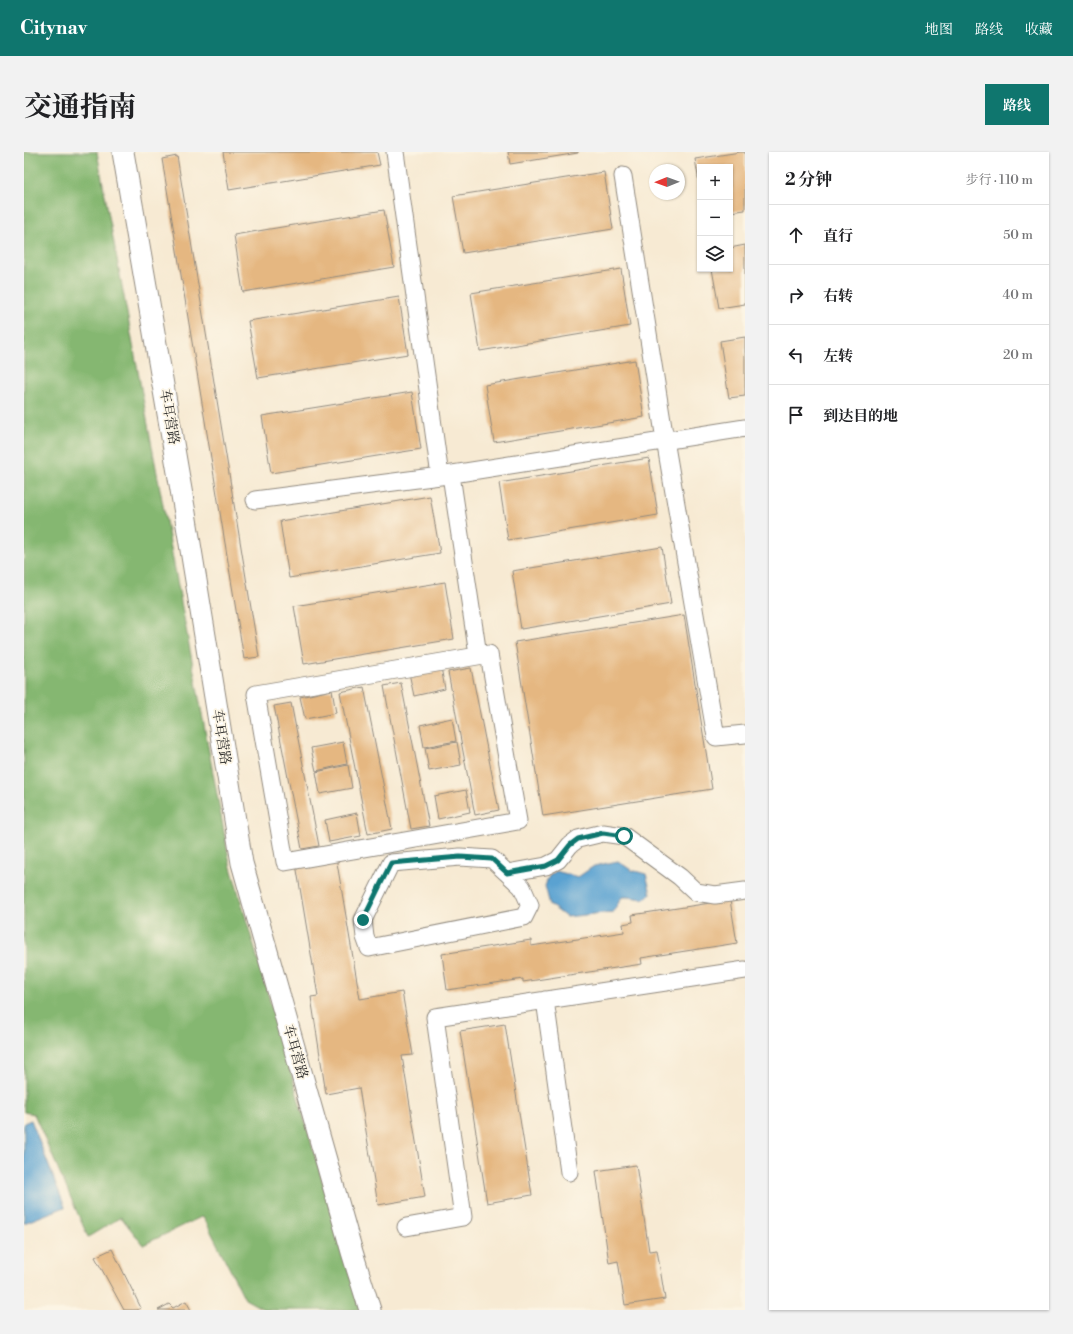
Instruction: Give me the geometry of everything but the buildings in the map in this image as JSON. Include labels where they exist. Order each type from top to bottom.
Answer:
[{"type":"street","name":"车耳营路","points":[[123,152],[184,505],[242,863],[352,1252],[370,1310]]},
{"type":"street","points":[[395,152],[446,475],[478,656]]},
{"type":"street","points":[[623,176],[665,440],[716,737],[745,734]]},
{"type":"street","points":[[255,500],[446,475],[745,428]]},
{"type":"street","points":[[489,654],[518,821],[285,862],[256,694],[478,656],[489,654]]},
{"type":"street","points":[[507,873],[546,866],[558,860],[570,845],[578,839],[603,833],[624,836],[680,877],[696,892],[716,894],[745,891]]},
{"type":"street","points":[[460,857],[492,859],[507,873],[522,887],[530,906],[524,917],[369,948],[365,937],[363,920],[391,863],[460,857]]},
{"type":"street","points":[[406,1227],[463,1216],[435,1017],[745,970]]},
{"type":"street","points":[[545,1000],[569,1172]]},
{"type":"green space","points":[[24,152],[97,152],[230,864],[360,1310],[265,1310],[245,1299],[203,1216],[143,1245],[121,1217],[88,1237],[34,1114],[24,1112]]},
{"type":"water","points":[[618,861],[631,870],[646,874],[651,894],[644,899],[622,897],[613,912],[566,917],[550,905],[545,886],[549,876],[556,871],[578,877],[594,866]]},
{"type":"water","points":[[31,1120],[65,1207],[24,1223],[24,1123]]},
{"type":"route","points":[[363,920],[391,863],[460,857],[492,859],[507,873],[546,866],[558,860],[570,845],[578,839],[603,833],[624,836]]}]
